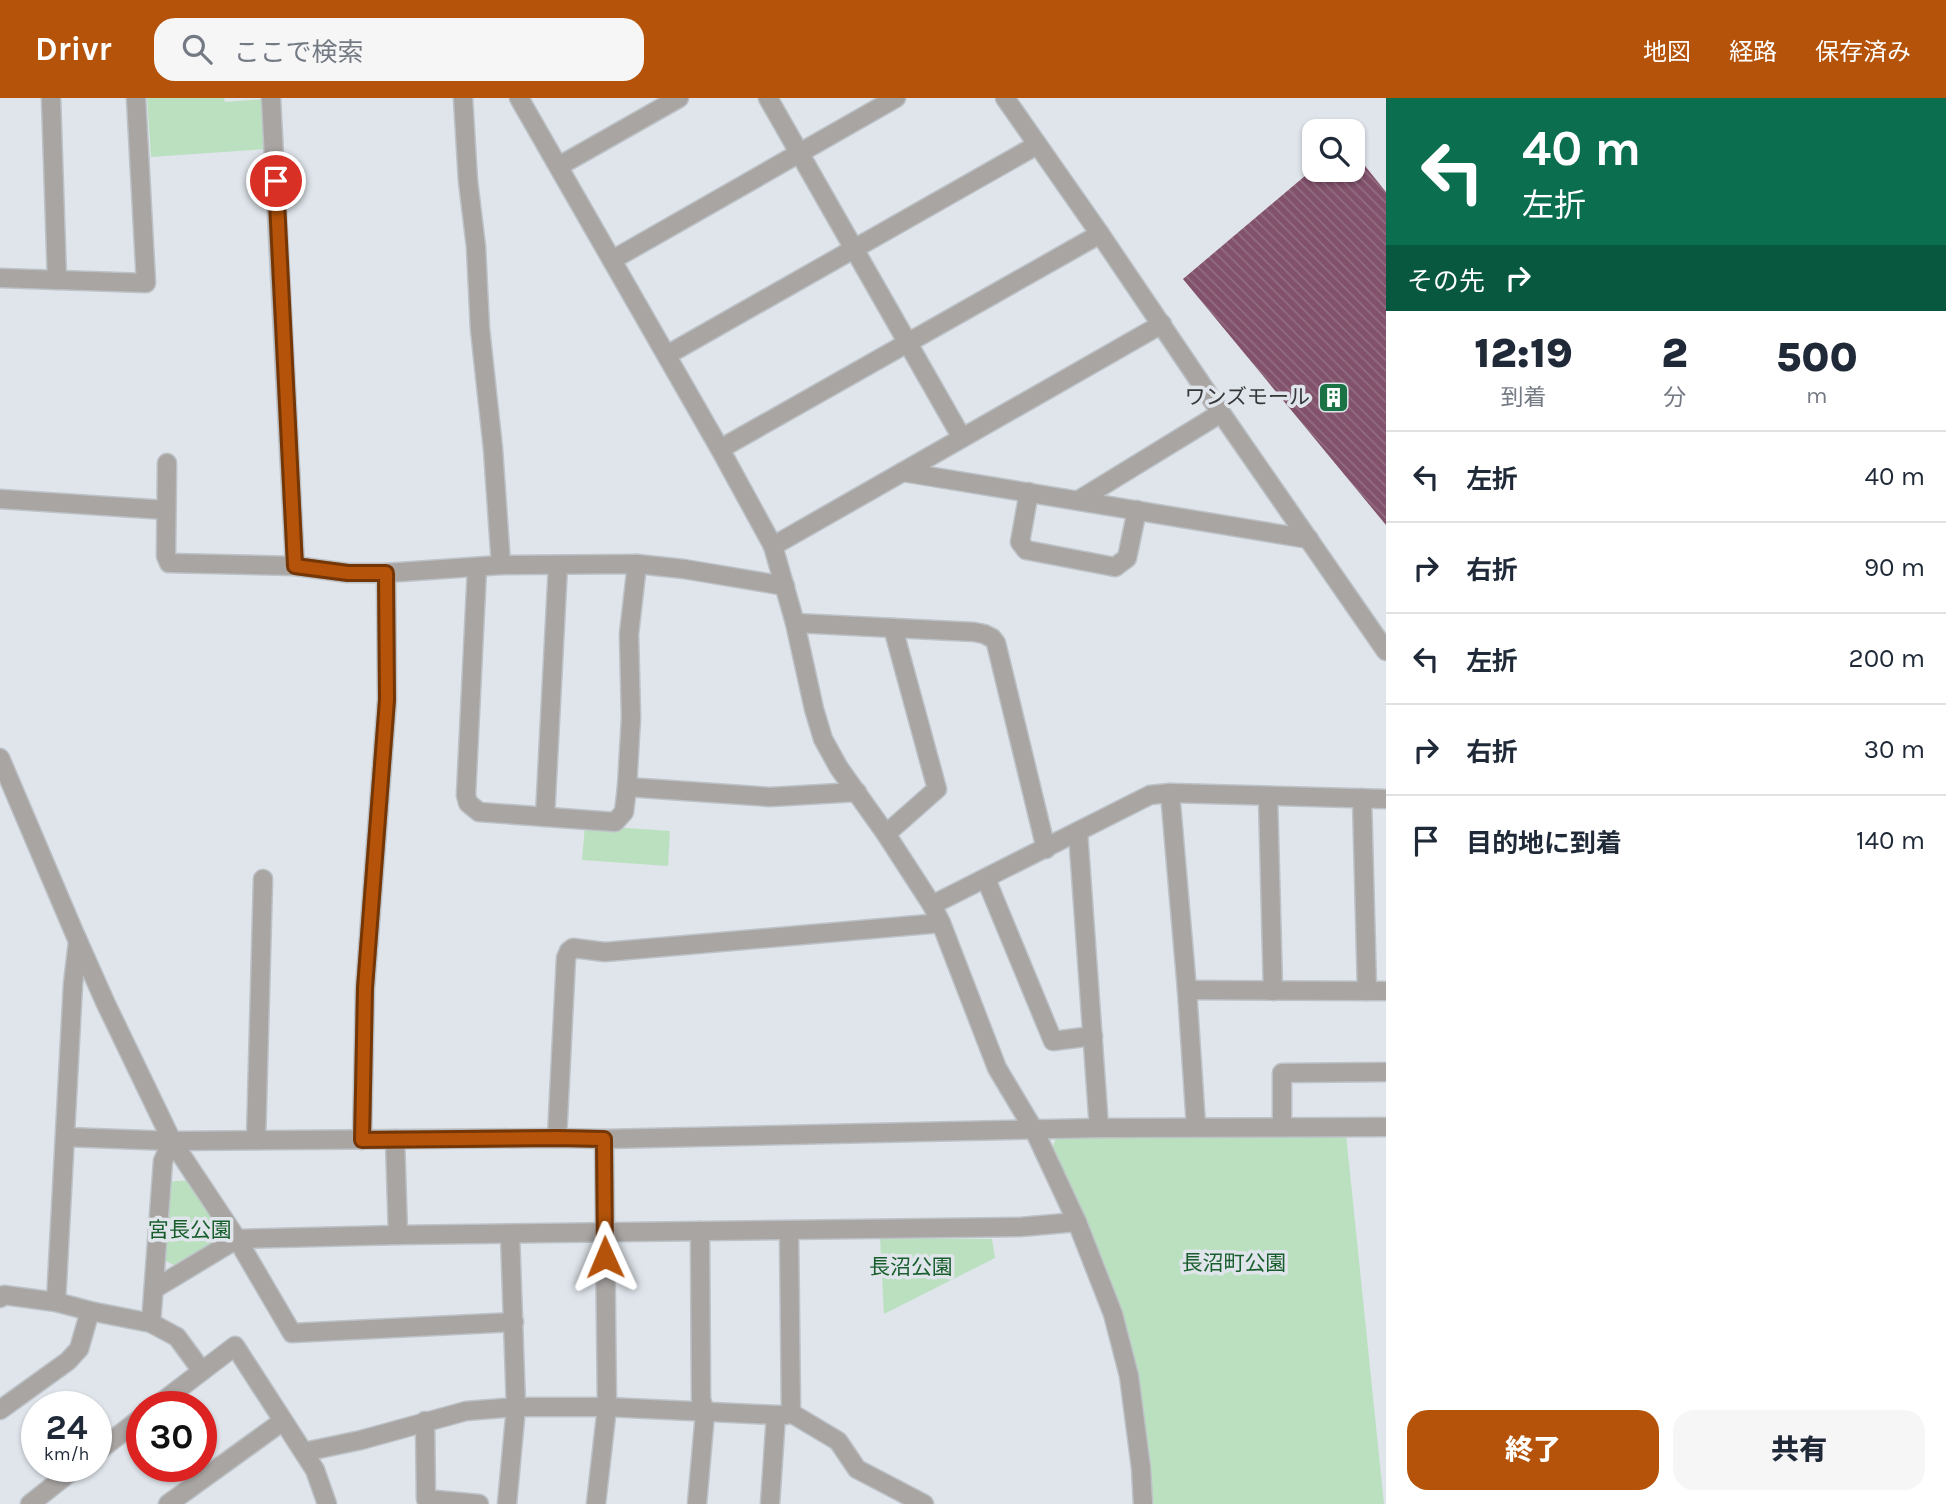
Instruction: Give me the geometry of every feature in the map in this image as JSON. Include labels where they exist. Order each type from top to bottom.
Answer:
[{"type":"street","points":[[51,98],[57,279]]},
{"type":"street","points":[[0,278],[146,283],[136,98]]},
{"type":"street","points":[[271,98],[295,566]]},
{"type":"street","points":[[463,98],[501,565]]},
{"type":"street","points":[[519,98],[773,545],[823,739],[839,768],[932,905],[997,1068],[1034,1130],[1077,1222],[1113,1314],[1129,1376],[1143,1504]]},
{"type":"street","points":[[559,166],[679,98]]},
{"type":"street","points":[[768,98],[962,438]]},
{"type":"street","points":[[612,260],[896,98]]},
{"type":"street","points":[[1005,98],[1386,651]]},
{"type":"street","points":[[667,355],[1037,145]]},
{"type":"street","points":[[720,449],[1100,234]]},
{"type":"street","points":[[773,545],[1162,324]]},
{"type":"street","points":[[1079,500],[1221,413]]},
{"type":"street","points":[[167,463],[166,556],[169,563],[295,566],[348,573],[501,565],[637,564],[785,586]]},
{"type":"street","points":[[903,472],[1309,539]]},
{"type":"street","points":[[1029,492],[1020,542],[1026,550],[1115,567],[1127,558],[1137,510]]},
{"type":"street","points":[[0,499],[166,510]]},
{"type":"street","points":[[477,568],[466,795],[468,803],[479,812],[615,822],[624,812],[627,787],[631,718],[629,634],[637,564]]},
{"type":"street","points":[[545,817],[558,565]]},
{"type":"street","points":[[362,1140],[365,988],[387,700],[386,573]]},
{"type":"street","points":[[795,623],[974,632],[984,634],[996,643],[1046,849]]},
{"type":"street","points":[[886,834],[937,789],[893,628]]},
{"type":"street","points":[[0,758],[78,942],[172,1141],[237,1239],[292,1333],[514,1321]]},
{"type":"street","points":[[627,787],[770,797],[857,792]]},
{"type":"street","points":[[932,905],[1150,795],[1170,793],[1386,799]]},
{"type":"street","points":[[1170,793],[1196,1126]]},
{"type":"street","points":[[1268,796],[1273,991]]},
{"type":"street","points":[[1362,798],[1367,991]]},
{"type":"street","points":[[1078,832],[1099,1128]]},
{"type":"street","points":[[256,1140],[263,879]]},
{"type":"street","points":[[986,879],[1053,1041],[1093,1036]]},
{"type":"street","points":[[557,1138],[566,958],[573,948],[605,952],[941,923]]},
{"type":"street","points":[[56,1302],[73,984],[78,942]]},
{"type":"street","points":[[1187,990],[1386,991]]},
{"type":"street","points":[[1282,1127],[1282,1073],[1386,1072]]},
{"type":"street","points":[[65,1137],[172,1141],[604,1139],[1196,1126],[1386,1127]]},
{"type":"street","points":[[395,1139],[398,1235]]},
{"type":"street","points":[[596,1504],[607,1407],[604,1139]]},
{"type":"street","points":[[151,1323],[163,1161],[172,1141]]},
{"type":"street","points":[[154,1289],[237,1239],[1020,1227],[1077,1222]]},
{"type":"street","points":[[697,1504],[705,1413],[701,1399],[700,1231]]},
{"type":"street","points":[[770,1504],[784,1414],[789,1231]]},
{"type":"street","points":[[508,1504],[516,1407],[510,1234]]},
{"type":"street","points":[[0,1298],[4,1295],[56,1302],[151,1323],[177,1338],[202,1371]]},
{"type":"street","points":[[0,1410],[68,1361],[79,1349],[90,1311]]},
{"type":"street","points":[[176,1391],[235,1346],[316,1470],[325,1503]]},
{"type":"street","points":[[304,1452],[360,1440],[466,1411],[516,1407],[607,1407],[705,1413],[784,1414],[838,1441],[857,1469],[924,1504]]},
{"type":"street","points":[[168,1504],[284,1421]]},
{"type":"street","points":[[425,1422],[426,1499],[480,1504]]},
{"type":"street","points":[[112,1440],[126,1430]]},
{"type":"street","points":[[30,1504],[58,1482]]},
{"type":"green space","points":[[147,98],[224,98],[225,102],[262,99],[265,149],[151,157]]},
{"type":"green space","points":[[585,825],[670,831],[668,866],[582,860]]},
{"type":"green space","name":"長沼町公園","points":[[1346,1134],[1384,1504],[1150,1504],[1140,1390],[1112,1288],[1052,1148],[1057,1136]]},
{"type":"green space","name":"宮長公園","points":[[190,1180],[224,1231],[221,1242],[179,1268],[164,1260],[166,1182]]},
{"type":"green space","name":"長沼公園","points":[[880,1238],[992,1239],[995,1258],[884,1314]]},
{"type":"building","name":"ワンズモール","points":[[1365,166],[1386,192],[1386,525],[1183,279],[1302,178],[1302,182],[1365,182]]},
{"type":"place","name":"ワンズモール","points":[[1333,397]]},
{"type":"route","points":[[276,181],[295,566],[348,573],[386,573],[387,700],[365,988],[362,1140],[604,1139],[605,1257]]}]
